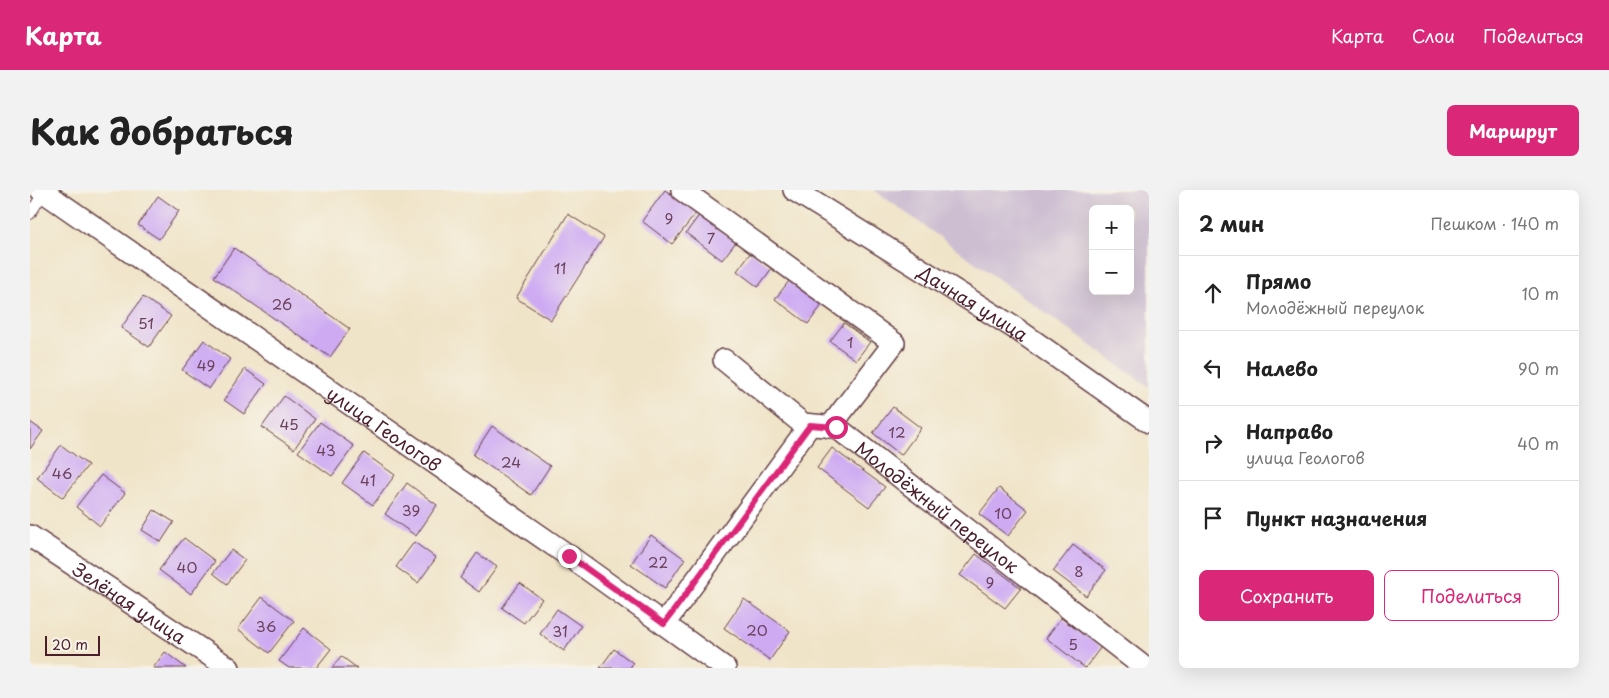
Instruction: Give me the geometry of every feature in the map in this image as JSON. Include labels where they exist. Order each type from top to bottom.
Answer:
[{"type":"street","points":[[664,624],[820,426],[894,342],[682,190]]},
{"type":"street","name":"Дачная улица","points":[[794,190],[1018,330],[1149,422]]},
{"type":"street","name":"улица Геологов","points":[[43,191],[569,556],[725,668]]},
{"type":"street","name":"Молодёжный переулок","points":[[724,360],[803,424],[836,427],[1145,668]]},
{"type":"street","name":"Зелёная улица","points":[[30,536],[229,668]]},
{"type":"lane","points":[[30,214],[43,191]]},
{"type":"shaded area","points":[[874,190],[1149,190],[1149,387]]},
{"type":"building","points":[[665,190],[697,212],[672,244],[642,221]]},
{"type":"building","points":[[158,196],[179,211],[159,239],[138,225]]},
{"type":"building","points":[[568,214],[604,237],[551,320],[516,298]]},
{"type":"building","points":[[700,214],[736,242],[722,260],[686,233]]},
{"type":"building","points":[[234,248],[350,329],[330,357],[214,277]]},
{"type":"building","points":[[751,252],[772,268],[758,287],[737,271]]},
{"type":"building","points":[[789,281],[822,305],[808,324],[775,299]]},
{"type":"building","points":[[143,297],[171,316],[149,347],[121,328]]},
{"type":"building","points":[[844,323],[870,342],[856,360],[830,341]]},
{"type":"building","points":[[204,340],[230,359],[209,389],[182,370]]},
{"type":"building","points":[[245,369],[266,384],[244,414],[224,400]]},
{"type":"building","points":[[284,396],[315,419],[294,449],[262,427]]},
{"type":"building","points":[[893,407],[921,428],[901,455],[873,433]]},
{"type":"building","points":[[30,422],[43,431],[30,449]]},
{"type":"building","points":[[320,422],[354,446],[332,476],[298,452]]},
{"type":"building","points":[[492,426],[550,466],[531,495],[473,455]]},
{"type":"building","points":[[61,445],[88,465],[63,498],[37,478]]},
{"type":"building","points":[[832,448],[885,487],[869,507],[817,468]]},
{"type":"building","points":[[364,453],[395,475],[373,505],[342,483]]},
{"type":"building","points":[[101,475],[125,493],[100,526],[76,507]]},
{"type":"building","points":[[407,483],[437,505],[416,536],[385,514]]},
{"type":"building","points":[[999,488],[1028,510],[1008,536],[979,514]]},
{"type":"building","points":[[154,510],[174,522],[161,542],[142,530]]},
{"type":"building","points":[[651,535],[685,559],[665,588],[631,564]]},
{"type":"building","points":[[184,538],[215,561],[191,594],[159,570]]},
{"type":"building","points":[[414,542],[436,558],[418,583],[396,567]]},
{"type":"building","points":[[1073,545],[1106,570],[1086,596],[1053,571]]},
{"type":"building","points":[[231,550],[245,560],[227,584],[213,573]]},
{"type":"building","points":[[477,553],[497,567],[479,592],[460,578]]},
{"type":"building","points":[[976,554],[1021,588],[1005,608],[960,575]]},
{"type":"building","points":[[520,583],[542,599],[524,623],[502,608]]},
{"type":"building","points":[[262,597],[294,621],[269,653],[238,629]]},
{"type":"building","points":[[744,599],[790,631],[770,660],[724,628]]},
{"type":"building","points":[[557,609],[581,626],[564,651],[540,634]]},
{"type":"building","points":[[1061,618],[1101,647],[1085,668],[1046,638]]},
{"type":"building","points":[[304,628],[331,649],[316,668],[289,668],[279,661]]},
{"type":"building","points":[[614,649],[633,663],[630,668],[600,668]]},
{"type":"building","points":[[165,652],[186,668],[153,668]]},
{"type":"building","points":[[341,656],[357,668],[332,668]]},
{"type":"route","points":[[569,556],[664,624],[810,425],[836,427]]}]
